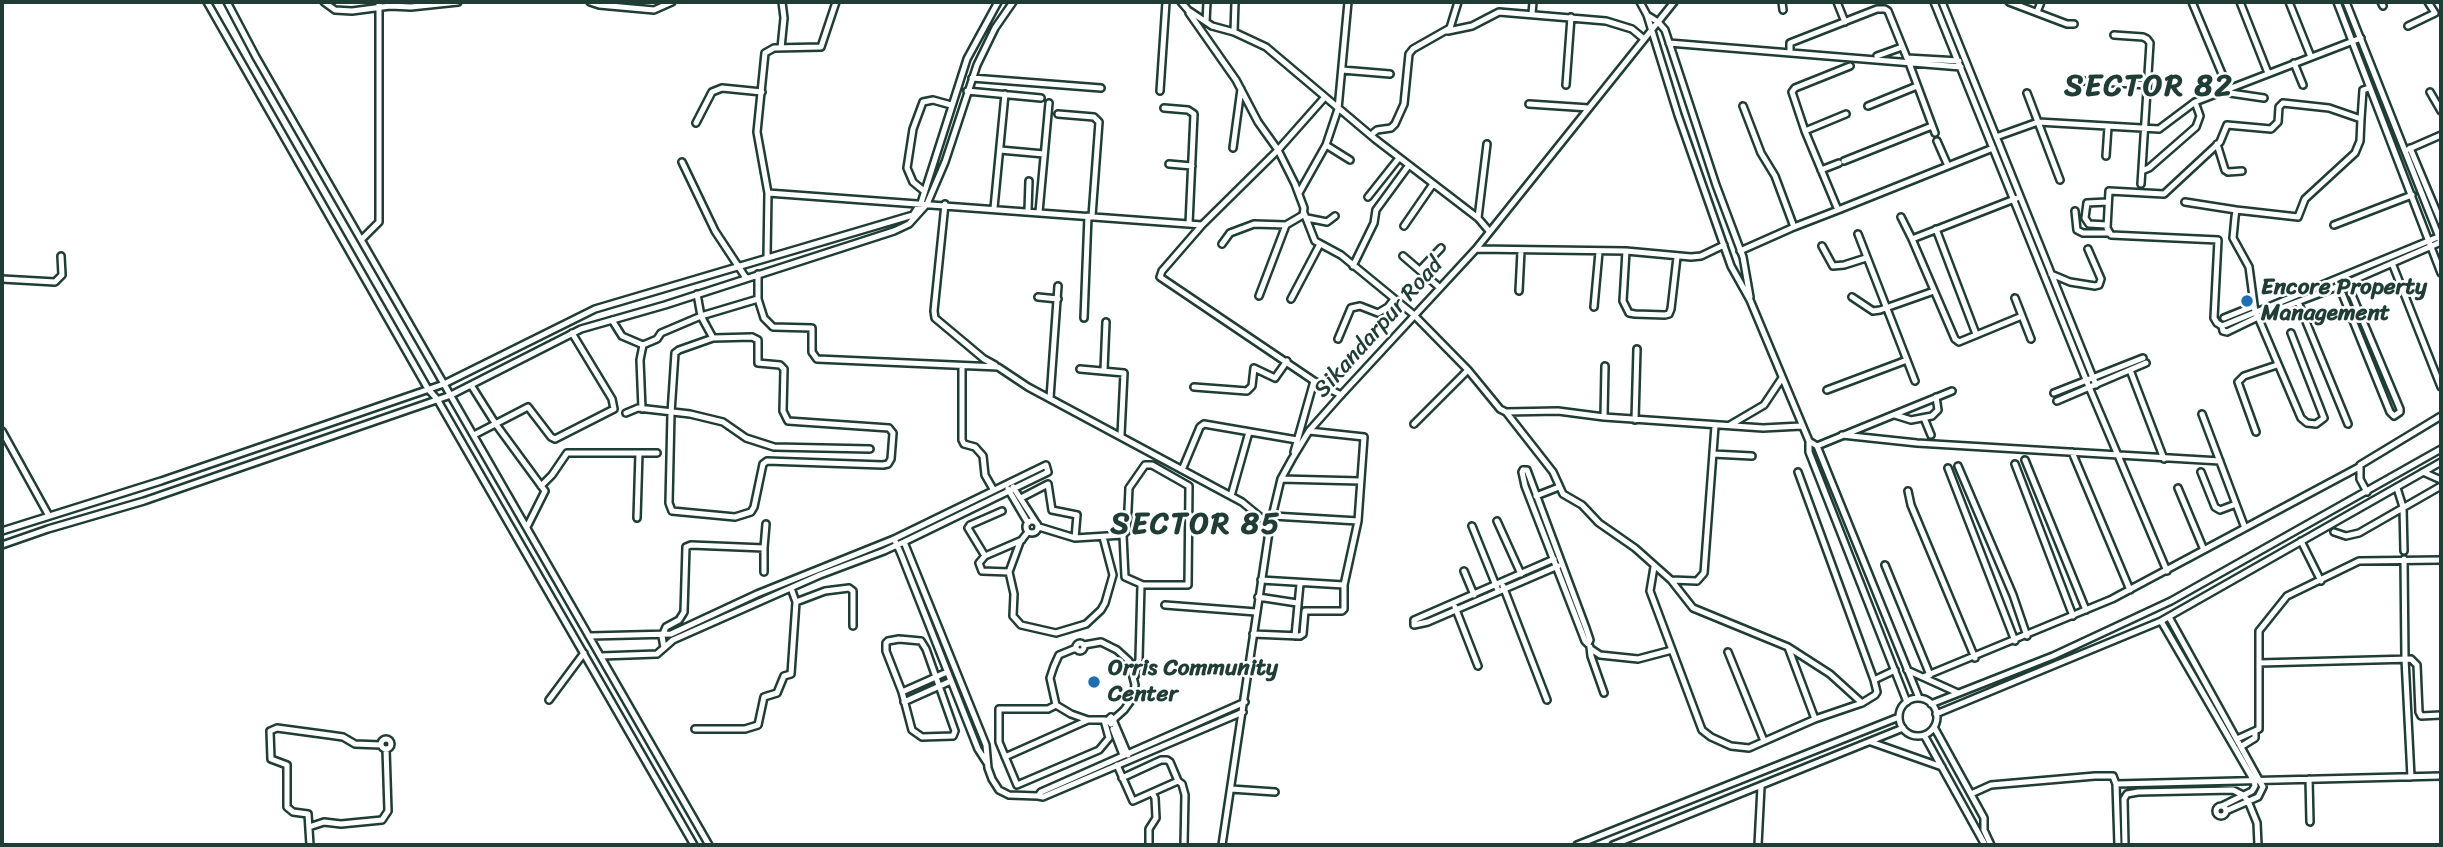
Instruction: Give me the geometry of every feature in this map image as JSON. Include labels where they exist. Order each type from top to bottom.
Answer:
[{"type":"street","points":[[207,2],[428,389],[437,399],[694,845]]},
{"type":"street","points":[[324,2],[335,10],[352,11],[379,5],[411,7],[458,2]]},
{"type":"street","points":[[590,2],[654,10],[672,2]]},
{"type":"street","points":[[781,48],[784,18],[782,2]]},
{"type":"street","points":[[767,257],[768,193],[757,132],[765,53],[774,48],[821,47],[836,2]]},
{"type":"street","points":[[2,531],[161,481],[444,384],[595,309],[913,215],[924,203],[924,191],[951,105],[975,41],[998,2]]},
{"type":"street","points":[[2,545],[144,501],[451,396],[572,333],[909,224],[924,203],[945,162],[972,78],[995,28],[1013,2]]},
{"type":"street","points":[[1160,91],[1166,2]]},
{"type":"street","points":[[1206,22],[1207,2]]},
{"type":"street","points":[[1234,32],[1235,2]]},
{"type":"street","points":[[1299,193],[1326,145],[1338,109],[1348,2]]},
{"type":"street","points":[[1448,31],[1458,2]]},
{"type":"street","points":[[1532,14],[1533,2]]},
{"type":"street","points":[[1640,2],[1647,15],[1731,266],[1750,300],[1809,442],[1809,452],[1907,702]]},
{"type":"street","name":"Sikandarpur Road","points":[[1223,845],[1270,525],[1282,479],[1292,459],[1309,431],[1413,314],[1476,249],[1674,2]]},
{"type":"street","points":[[1782,2],[1783,10]]},
{"type":"street","points":[[1837,2],[1845,22]]},
{"type":"street","points":[[1934,2],[2087,384],[2168,571]]},
{"type":"street","points":[[1942,2],[2095,381]]},
{"type":"street","points":[[2009,2],[2074,24]]},
{"type":"street","points":[[2037,12],[2041,2]]},
{"type":"street","points":[[2192,2],[2228,89],[2234,95],[2264,98]]},
{"type":"street","points":[[2240,2],[2268,73]]},
{"type":"street","points":[[2289,2],[2311,57]]},
{"type":"street","points":[[2337,2],[2441,273]]},
{"type":"street","points":[[2346,2],[2407,149],[2441,222]]},
{"type":"street","points":[[2408,26],[2435,13],[2428,2]]},
{"type":"street","points":[[230,3],[256,57],[709,845]]},
{"type":"street","points":[[363,239],[379,222],[380,214],[379,5]]},
{"type":"street","points":[[1185,5],[1206,22],[1266,47],[1338,109],[1478,218],[1489,231]]},
{"type":"street","points":[[1185,5],[1278,150],[1299,193],[1315,241],[1341,255],[1413,314],[1468,370],[1500,410],[1558,411],[1715,426],[1801,426]]},
{"type":"street","points":[[1790,51],[1790,43],[1877,9],[1885,9],[1909,60],[1960,64]]},
{"type":"street","points":[[1371,135],[1395,124],[1404,104],[1410,52],[1448,31],[1472,26],[1499,12],[1594,18],[1632,29],[1644,39]]},
{"type":"street","points":[[1647,15],[1665,30],[1740,251],[1750,300]]},
{"type":"street","points":[[1566,85],[1571,17]]},
{"type":"street","points":[[2114,34],[2147,39],[2150,43],[2141,184]]},
{"type":"street","points":[[1996,137],[2038,122],[2160,129],[2195,102],[2361,38]]},
{"type":"street","points":[[1669,43],[1909,63],[1960,64]]},
{"type":"street","points":[[1877,57],[1902,47]]},
{"type":"street","points":[[1909,63],[1935,133]]},
{"type":"street","points":[[2294,63],[2303,85]]},
{"type":"street","points":[[1838,210],[1792,97],[1793,89],[1850,66]]},
{"type":"street","points":[[1342,70],[1390,74]]},
{"type":"street","points":[[972,78],[1101,88]]},
{"type":"street","points":[[2070,80],[2147,85]]},
{"type":"street","points":[[1868,106],[1917,86]]},
{"type":"street","points":[[696,123],[712,92],[722,88],[762,92]]},
{"type":"street","points":[[2185,202],[2298,217],[2305,199],[2355,153],[2360,141],[2362,90],[2369,88]]},
{"type":"street","points":[[1233,148],[1241,89]]},
{"type":"street","points":[[967,91],[1041,98]]},
{"type":"street","points":[[2430,92],[2441,111]]},
{"type":"street","points":[[2027,93],[2060,180]]},
{"type":"street","points":[[994,208],[1004,94]]},
{"type":"street","points":[[1325,97],[1278,150],[1202,225],[1162,271],[1160,277],[1314,381],[1341,395]]},
{"type":"street","points":[[924,191],[913,182],[907,168],[913,129],[923,102],[933,100],[951,105]]},
{"type":"street","points":[[2142,171],[2196,127],[2200,116],[2195,102]]},
{"type":"street","points":[[1039,212],[1049,103]]},
{"type":"street","points":[[2108,233],[2107,202],[2112,190],[2164,194],[2217,144],[2229,124],[2271,128],[2278,122],[2278,107],[2283,103],[2329,108],[2361,116]]},
{"type":"street","points":[[1529,104],[1589,108]]},
{"type":"street","points":[[1743,106],[1761,153],[1775,176],[1794,227]]},
{"type":"street","points":[[1164,108],[1188,110],[1194,114],[1189,224]]},
{"type":"street","points":[[1058,114],[1094,117],[1099,122],[1084,318]]},
{"type":"street","points":[[1805,131],[1846,114]]},
{"type":"street","points":[[1821,170],[1932,126]]},
{"type":"street","points":[[2106,156],[2108,127]]},
{"type":"street","points":[[2407,149],[2441,135]]},
{"type":"street","points":[[1937,141],[1948,166]]},
{"type":"street","points":[[1478,218],[1486,144]]},
{"type":"street","points":[[2217,144],[2228,172],[2242,171]]},
{"type":"street","points":[[1326,145],[1350,160]]},
{"type":"street","points":[[1740,251],[1993,148]]},
{"type":"street","points":[[2075,211],[2077,230],[2084,233],[2218,240],[2214,318],[2222,326],[2440,240],[2407,149]]},
{"type":"street","points":[[1000,150],[1044,154]]},
{"type":"street","points":[[1368,197],[1399,158]]},
{"type":"street","points":[[682,162],[715,231],[746,278]]},
{"type":"street","points":[[1169,164],[1192,166]]},
{"type":"street","points":[[1353,266],[1374,223],[1376,210],[1409,165]]},
{"type":"street","points":[[1028,211],[1029,181]]},
{"type":"street","points":[[1404,226],[1433,184]]},
{"type":"street","points":[[768,193],[1202,225]]},
{"type":"street","points":[[2334,225],[2412,195]]},
{"type":"street","points":[[1912,239],[2020,196]]},
{"type":"street","points":[[2107,202],[2087,203],[2085,218],[2089,224],[2107,225]]},
{"type":"street","points":[[945,204],[934,310],[936,318],[984,359],[1049,398],[1242,502],[1270,525]]},
{"type":"street","points":[[2236,210],[2234,238],[2249,267],[2256,312],[2301,418],[2307,423],[2316,424],[2324,418],[2291,333]]},
{"type":"street","points":[[1223,244],[1230,233],[1254,224],[1286,225],[1305,216],[1325,222],[1335,216]]},
{"type":"street","points":[[1901,217],[1955,339],[1959,342],[2022,316]]},
{"type":"street","points":[[1259,296],[1286,225]]},
{"type":"street","points":[[1936,229],[1976,334]]},
{"type":"street","points":[[1858,234],[1915,381]]},
{"type":"street","points":[[1291,299],[1320,244]]},
{"type":"street","points":[[2224,317],[2298,302],[2347,283],[2429,244]]},
{"type":"street","points":[[1476,249],[1626,251],[1677,257],[1701,256],[1724,245]]},
{"type":"street","points":[[1822,246],[1833,266],[1867,258]]},
{"type":"street","points":[[1420,270],[1441,248]]},
{"type":"street","points":[[2051,274],[2070,282],[2099,285],[2101,279],[2088,249]]},
{"type":"street","points":[[1519,291],[1521,251]]},
{"type":"street","points":[[1626,251],[1623,301],[1629,313],[1635,314],[1669,314],[1677,257]]},
{"type":"street","points":[[1594,307],[1599,252]]},
{"type":"street","points":[[1402,256],[1439,287]]},
{"type":"street","points":[[2,279],[55,282],[62,275],[61,257]]},
{"type":"street","points":[[2392,263],[2441,387]]},
{"type":"street","points":[[758,274],[761,313],[770,326],[812,328],[813,352],[817,359],[998,367]]},
{"type":"street","points":[[2339,286],[2390,412],[2394,415],[2400,412],[2400,409],[2347,283]]},
{"type":"street","points":[[1049,398],[1059,286]]},
{"type":"street","points":[[1852,297],[1873,311],[1934,291]]},
{"type":"street","points":[[696,294],[701,316],[713,338]]},
{"type":"street","points":[[1038,297],[1058,299]]},
{"type":"street","points":[[2015,298],[2031,339]]},
{"type":"street","points":[[612,320],[622,336],[643,345],[657,339],[661,333],[701,316],[758,299]]},
{"type":"street","points":[[1339,340],[1351,308],[1360,306],[1378,313],[1394,299]]},
{"type":"street","points":[[2346,305],[2355,301]]},
{"type":"street","points":[[2298,302],[2348,424]]},
{"type":"street","points":[[1104,370],[1106,322]]},
{"type":"street","points":[[474,435],[530,407],[551,438],[555,439],[614,409],[612,399],[572,333]]},
{"type":"street","points":[[713,338],[757,338],[758,363],[780,365],[784,369],[783,411],[788,421],[889,428],[893,433],[891,459],[888,464],[767,461],[763,464],[751,512],[735,517],[672,511],[669,503],[675,353],[679,349],[713,338]]},
{"type":"street","points":[[642,409],[640,360],[643,345]]},
{"type":"street","points":[[1635,419],[1637,349]]},
{"type":"street","points":[[1827,390],[1907,360]]},
{"type":"street","points":[[1194,387],[1247,391],[1252,386],[1254,368],[1273,378],[1287,361]]},
{"type":"street","points":[[2054,393],[2087,384],[2145,361],[2130,370],[2095,381]]},
{"type":"street","points":[[2256,432],[2238,382],[2244,376],[2277,365]]},
{"type":"street","points":[[1604,417],[1605,366]]},
{"type":"street","points":[[962,369],[962,440],[964,444],[975,447],[983,456],[985,475],[993,489]]},
{"type":"street","points":[[1080,369],[1122,372],[1125,375],[1121,435]]},
{"type":"street","points":[[1414,424],[1468,370]]},
{"type":"street","points":[[2130,370],[2164,459]]},
{"type":"street","points":[[1727,426],[1764,405],[1782,378]]},
{"type":"street","points":[[1292,459],[1314,381]]},
{"type":"street","points":[[2057,401],[2087,384]]},
{"type":"street","points":[[471,385],[495,424],[545,491],[527,527]]},
{"type":"street","points":[[1817,446],[1952,391]]},
{"type":"street","points":[[1893,415],[1911,419],[1936,413],[1936,397]]},
{"type":"street","points":[[626,413],[633,409],[642,409],[690,414],[723,422],[746,438],[774,447],[870,449]]},
{"type":"street","points":[[1908,409],[1911,419]]},
{"type":"street","points":[[1506,412],[1553,472],[1563,494],[1582,505],[1599,523],[1634,548],[1671,580],[1693,608],[1788,647],[1830,674],[1862,703]]},
{"type":"street","points":[[2202,414],[2245,528]]},
{"type":"street","points":[[1923,677],[2027,636],[2168,571],[2359,467],[2441,416]]},
{"type":"street","points":[[1924,418],[1931,435]]},
{"type":"street","points":[[1182,470],[1200,426],[1204,424],[1297,440]]},
{"type":"street","points":[[1671,580],[1697,581],[1704,573],[1715,426]]},
{"type":"street","points":[[2,430],[46,517]]},
{"type":"street","points":[[1253,634],[1300,636],[1303,634],[1305,611],[1343,611],[1343,585],[1358,521],[1363,436],[1309,431]]},
{"type":"street","points":[[1231,496],[1249,432]]},
{"type":"street","points":[[1842,435],[1917,443],[2220,461]]},
{"type":"street","points":[[1809,442],[1817,446],[1912,685],[1919,698],[1931,704],[1937,714],[1934,727],[1924,735],[1912,735],[1903,728],[1899,717],[1907,702],[1919,698]]},
{"type":"street","points":[[1931,704],[2053,656],[2171,601],[2441,449]]},
{"type":"street","points":[[2072,452],[2130,590]]},
{"type":"street","points":[[541,486],[567,453],[657,453]]},
{"type":"street","points":[[637,518],[639,453]]},
{"type":"street","points":[[1713,454],[1752,456]]},
{"type":"street","points":[[2025,460],[2087,610]]},
{"type":"street","points":[[1937,714],[2169,617],[2441,462]]},
{"type":"street","points":[[2015,464],[2073,616]]},
{"type":"street","points":[[590,636],[671,634],[903,539],[1048,471],[1048,466],[1044,465],[993,489],[903,539]]},
{"type":"street","points":[[1145,465],[1152,465],[1189,486],[1188,585],[1143,585],[1125,577],[1123,535],[1126,531],[1129,488],[1145,465]]},
{"type":"street","points":[[1958,466],[2027,636]]},
{"type":"street","points":[[2359,467],[2360,479],[2367,492]]},
{"type":"street","points":[[1948,468],[2015,641]]},
{"type":"street","points":[[1556,558],[1525,486],[1522,472],[1524,470],[1527,470],[1556,558],[1586,628],[1591,656],[1604,693]]},
{"type":"street","points":[[1654,567],[1650,591],[1705,733],[1741,749],[1862,703],[1875,695],[1877,692],[1874,680],[1798,472]]},
{"type":"street","points":[[2201,472],[2215,507],[2220,510],[2236,503]]},
{"type":"street","points":[[2423,472],[2441,480]]},
{"type":"street","points":[[1282,479],[1360,481]]},
{"type":"street","points":[[1007,482],[1034,524],[1075,538],[1123,535]]},
{"type":"street","points":[[1021,498],[1048,484],[1052,510],[1077,515],[1075,538]]},
{"type":"street","points":[[2334,532],[2346,536],[2359,533],[2441,486]]},
{"type":"street","points":[[1536,496],[1559,487]]},
{"type":"street","points":[[2178,488],[2204,550]]},
{"type":"street","points":[[2397,488],[2403,507],[2404,551]]},
{"type":"street","points":[[1011,489],[1021,498],[1034,524],[1036,532],[1028,532]]},
{"type":"street","points":[[1908,491],[1911,505],[1975,658]]},
{"type":"street","points":[[985,556],[968,528],[1002,511]]},
{"type":"street","points":[[1273,516],[1358,521]]},
{"type":"street","points":[[1496,521],[1521,574]]},
{"type":"street","points":[[764,572],[766,524]]},
{"type":"street","points":[[1034,524],[1022,540],[1009,572],[1014,594],[1013,615],[1021,625],[1056,633],[1094,618],[1101,610],[1110,591],[1113,575],[1103,537]]},
{"type":"street","points":[[1472,526],[1547,699]]},
{"type":"street","points":[[903,539],[986,745],[987,763],[992,779],[999,790],[1009,795],[1043,797],[1117,765],[1127,757],[1245,702]]},
{"type":"street","points":[[1009,572],[982,570],[979,563],[985,556],[1022,540]]},
{"type":"street","points":[[2301,541],[2320,581]]},
{"type":"street","points":[[895,542],[978,749],[987,763]]},
{"type":"street","points":[[664,649],[662,636],[666,627],[679,620],[684,612],[687,547],[764,548]]},
{"type":"street","points":[[1556,558],[1500,587],[1455,606],[1414,620],[1413,625],[1428,622],[1455,606],[1474,595],[1500,587],[1559,566]]},
{"type":"street","points":[[2404,559],[2405,659],[2411,777]]},
{"type":"street","points":[[2242,747],[2255,738],[2255,732],[2259,729],[2259,631],[2287,596],[2358,561],[2441,560]]},
{"type":"street","points":[[1885,565],[1930,675]]},
{"type":"street","points":[[1464,571],[1474,595]]},
{"type":"street","points":[[601,656],[653,655],[673,640],[800,584],[808,577]]},
{"type":"street","points":[[1261,580],[1343,585]]},
{"type":"street","points":[[800,584],[804,598]]},
{"type":"street","points":[[1295,636],[1300,584]]},
{"type":"street","points":[[1135,676],[1129,661],[1117,650],[1101,642],[1080,646],[1059,655],[1050,678],[1056,705],[1071,714],[1088,720],[1110,721],[1124,710],[1132,699],[1139,659],[1143,585]]},
{"type":"street","points":[[695,729],[745,729],[758,725],[764,697],[777,693],[784,676],[791,674],[796,602],[791,588]]},
{"type":"street","points":[[796,602],[825,591],[851,589],[853,626]]},
{"type":"street","points":[[1258,597],[1297,603]]},
{"type":"street","points":[[1165,605],[1256,612]]},
{"type":"street","points":[[1455,606],[1478,666]]},
{"type":"street","points":[[2006,617],[2018,613]]},
{"type":"street","points":[[2161,621],[2257,781],[2263,788],[2258,797],[2224,808],[2253,790],[2257,781],[2242,747],[2169,617]]},
{"type":"street","points":[[1073,628],[1080,646]]},
{"type":"street","points":[[921,641],[936,677],[955,731],[953,736],[922,737],[915,734],[886,651],[886,643],[921,641]]},
{"type":"street","points":[[1590,646],[1600,655],[1627,659],[1646,658],[1672,650]]},
{"type":"street","points":[[1788,647],[1815,719]]},
{"type":"street","points":[[1728,652],[1764,741]]},
{"type":"street","points":[[549,700],[584,653]]},
{"type":"street","points":[[2259,663],[2415,660],[2419,712],[2421,716],[2441,715]]},
{"type":"street","points":[[1874,680],[1895,670]]},
{"type":"street","points":[[1906,670],[1958,693]]},
{"type":"street","points":[[902,692],[947,672]]},
{"type":"street","points":[[904,702],[951,681]]},
{"type":"street","points":[[1902,688],[1912,685]]},
{"type":"street","points":[[1056,705],[1048,709],[999,709],[999,741],[1017,785],[1103,747],[1109,738],[1110,721]]},
{"type":"street","points":[[1038,796],[1041,792],[1243,712]]},
{"type":"street","points":[[1577,845],[1899,717]]},
{"type":"street","points":[[1005,757],[1088,720]]},
{"type":"street","points":[[1110,721],[1127,757]]},
{"type":"street","points":[[1934,727],[1984,818],[1984,830],[1991,845]]},
{"type":"street","points":[[309,827],[324,822],[377,822],[385,817],[388,810],[384,747],[355,744],[343,737],[330,735],[276,728],[270,730],[271,759],[287,765],[287,807],[293,812],[308,814],[310,845]]},
{"type":"street","points":[[1614,845],[1903,728]]},
{"type":"street","points":[[2237,739],[2252,730],[2255,732]]},
{"type":"street","points":[[1924,735],[1985,845]]},
{"type":"street","points":[[638,750],[650,742]]},
{"type":"street","points":[[1871,742],[1942,767]]},
{"type":"street","points":[[1122,778],[1161,760],[1170,762],[1185,795],[1184,845]]},
{"type":"street","points":[[1117,765],[1132,801],[1178,781]]},
{"type":"street","points":[[1971,794],[1991,785],[2113,776],[2116,785],[2118,845]]},
{"type":"street","points":[[2116,785],[2441,776]]},
{"type":"street","points":[[2309,779],[2310,822]]},
{"type":"street","points":[[1734,781],[1740,795]]},
{"type":"street","points":[[1758,845],[1761,787]]},
{"type":"street","points":[[1231,789],[1275,792]]},
{"type":"street","points":[[2125,845],[2124,799],[2127,794],[2233,790],[2248,801],[2258,823],[2258,845]]},
{"type":"street","points":[[1149,845],[1149,829],[1156,818],[1155,798],[1152,793]]},
{"type":"place","name":"Encore Property Management","points":[[2247,301]]},
{"type":"place","name":"Orris Community Center","points":[[1094,682]]},
{"type":"district","name":"SECTOR 82","points":[[2149,87]]},
{"type":"district","name":"SECTOR 85","points":[[1196,525]]}]
